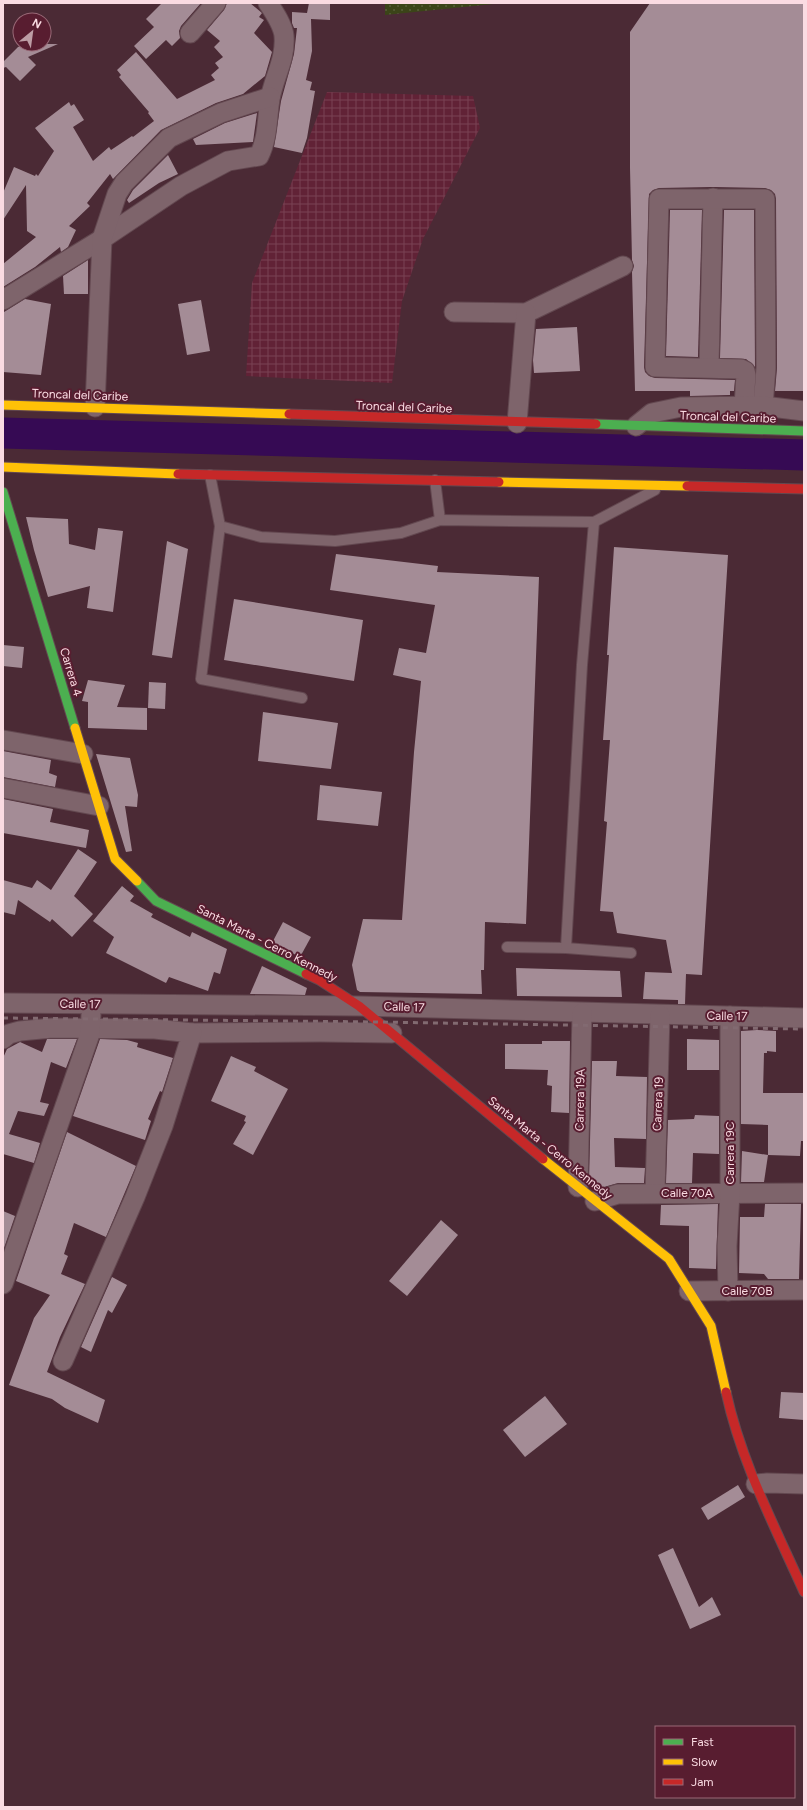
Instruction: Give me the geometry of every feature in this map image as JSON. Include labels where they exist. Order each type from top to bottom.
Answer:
[{"type":"main road","name":"Troncal del Caribe","points":[[3,405],[95,407],[517,423],[804,431]]},
{"type":"main road","points":[[3,467],[210,474],[804,489]]},
{"type":"main road","name":"Carrera 4","points":[[3,492],[115,859]]},
{"type":"main road","name":"Santa Marta - Cerro Kennedy","points":[[115,859],[156,901],[319,980],[359,1006],[578,1187],[669,1258],[711,1326],[732,1420],[756,1484],[804,1592]]},
{"type":"street","points":[[190,33],[216,3]]},
{"type":"street","points":[[3,300],[102,239],[181,186],[228,161],[260,156],[264,147],[270,97],[282,61],[284,35],[274,11],[268,3]]},
{"type":"street","points":[[95,407],[102,239],[116,194],[124,183],[168,138],[221,113],[270,97]]},
{"type":"street","points":[[708,367],[713,198]]},
{"type":"street","points":[[659,199],[766,199],[766,368],[753,406],[745,371],[741,369],[708,367],[655,367],[659,199]]},
{"type":"street","points":[[454,312],[526,313],[623,266]]},
{"type":"street","points":[[517,423],[526,313]]},
{"type":"street","points":[[636,426],[652,413],[680,408],[753,406],[804,410]]},
{"type":"street","points":[[3,740],[83,754]]},
{"type":"street","points":[[3,788],[99,806]]},
{"type":"street","name":"Calle 17","points":[[3,1003],[359,1006],[804,1018]]},
{"type":"street","points":[[3,1284],[90,1034],[90,1004]]},
{"type":"street","name":"Carrera 19A","points":[[578,1187],[582,1013]]},
{"type":"street","name":"Carrera 19","points":[[655,1193],[660,1015]]},
{"type":"street","name":"Carrera 19C","points":[[728,1291],[727,1246],[730,1193],[730,1016]]},
{"type":"street","points":[[3,1039],[9,1034],[20,1031],[52,1028],[155,1029],[192,1033],[392,1033]]},
{"type":"street","points":[[63,1361],[135,1197],[163,1126],[192,1033]]},
{"type":"street","name":"Calle 70A","points":[[595,1200],[618,1194],[804,1193]]},
{"type":"street","name":"Calle 70B","points":[[689,1291],[804,1290]]},
{"type":"street","points":[[756,1484],[804,1484]]},
{"type":"lane","points":[[210,474],[220,526],[202,679],[302,698]]},
{"type":"lane","points":[[434,480],[440,520]]},
{"type":"lane","points":[[220,526],[261,537],[334,542],[400,533],[440,520],[594,522],[664,486]]},
{"type":"lane","points":[[566,948],[582,665],[594,522]]},
{"type":"lane","points":[[507,947],[566,948],[631,953]]},
{"type":"shaded area","points":[[327,92],[473,96],[480,128],[423,239],[402,301],[392,383],[246,376],[252,283]]},
{"type":"green space","points":[[385,3],[503,3],[385,15]]},
{"type":"building","points":[[162,3],[201,3],[181,26],[179,31],[180,38],[172,46],[166,40],[146,59],[134,46],[154,27],[146,19]]},
{"type":"building","points":[[227,3],[250,3],[262,13],[259,17],[264,20],[254,33],[272,52],[265,76],[243,94],[216,103],[161,130],[113,179],[110,174],[87,203],[90,206],[69,226],[76,230],[68,247],[61,252],[60,247],[35,267],[3,287],[3,264],[36,237],[27,231],[26,185],[3,220],[3,193],[14,167],[38,176],[54,151],[35,128],[69,102],[71,106],[74,104],[84,120],[73,127],[93,161],[109,147],[111,150],[132,136],[133,137],[154,121],[148,113],[149,112],[119,77],[121,75],[117,70],[136,52],[177,99],[215,80],[211,75],[219,68],[215,63],[223,57],[214,47],[220,41],[207,30],[224,10]]},
{"type":"building","points":[[309,3],[330,3],[330,20],[311,19],[312,51],[306,80],[312,82],[310,90],[315,91],[307,138],[302,153],[274,147],[281,101],[294,54],[297,28],[294,28],[292,23],[292,12],[307,13]]},
{"type":"building","points":[[650,3],[804,3],[804,391],[775,391],[777,368],[775,194],[771,190],[765,188],[713,187],[659,188],[653,190],[649,194],[644,367],[645,372],[649,376],[655,378],[735,380],[734,391],[730,391],[730,395],[690,396],[690,391],[635,391],[632,272],[634,266],[632,260],[630,168],[630,32]]},
{"type":"building","points":[[13,52],[40,52],[28,57],[36,65],[20,81],[6,67],[3,68],[3,62]]},
{"type":"building","points":[[257,113],[253,142],[196,145],[193,139],[225,123]]},
{"type":"building","points":[[168,155],[178,174],[159,183],[129,203],[127,200],[133,190]]},
{"type":"building","points":[[670,210],[702,210],[698,357],[666,356]]},
{"type":"building","points":[[724,210],[754,210],[755,367],[746,359],[720,358]]},
{"type":"building","points":[[88,260],[88,294],[64,294],[63,276]]},
{"type":"building","points":[[25,299],[51,304],[41,375],[3,372],[4,312]]},
{"type":"building","points":[[201,300],[210,351],[187,355],[178,304]]},
{"type":"building","points":[[577,327],[580,371],[534,373],[533,360],[536,329]]},
{"type":"building","points":[[26,517],[68,519],[69,544],[95,550],[98,528],[123,531],[113,612],[87,608],[90,586],[48,597]]},
{"type":"building","points":[[167,541],[188,549],[172,658],[152,655]]},
{"type":"building","points":[[614,547],[728,555],[702,975],[686,974],[685,1004],[678,1004],[678,1000],[643,999],[645,972],[672,973],[666,940],[617,933],[613,912],[600,911],[607,822],[604,821],[610,740],[603,740]]},
{"type":"building","points":[[336,554],[438,566],[437,572],[539,577],[526,924],[485,922],[484,970],[481,970],[482,994],[360,992],[357,990],[352,965],[363,919],[402,920],[414,752],[421,681],[393,675],[399,648],[426,653],[435,605],[330,590]]},
{"type":"building","points":[[234,599],[363,620],[354,681],[224,660]]},
{"type":"building","points":[[3,645],[24,647],[22,668],[3,666]]},
{"type":"building","points":[[88,680],[125,685],[117,707],[147,708],[147,730],[88,728],[88,702],[82,701]]},
{"type":"building","points":[[149,682],[166,683],[165,709],[148,708]]},
{"type":"building","points":[[263,712],[338,723],[331,769],[258,761]]},
{"type":"building","points":[[3,751],[51,760],[49,773],[57,776],[55,787],[3,777]]},
{"type":"building","points":[[96,754],[130,758],[138,795],[137,807],[125,806],[132,851],[126,852]]},
{"type":"building","points":[[320,785],[382,792],[378,826],[317,820]]},
{"type":"building","points":[[3,799],[53,809],[50,822],[89,830],[86,848],[3,833]]},
{"type":"building","points":[[78,849],[97,862],[74,896],[93,914],[72,937],[52,919],[50,922],[18,900],[15,915],[3,912],[3,880],[32,888],[37,880],[51,890]]},
{"type":"building","points":[[122,886],[134,896],[130,901],[153,914],[151,917],[190,937],[192,932],[227,949],[220,974],[214,972],[208,991],[169,977],[166,983],[106,953],[114,937],[93,921]]},
{"type":"building","points":[[283,922],[311,937],[300,957],[272,943]]},
{"type":"building","points":[[262,966],[307,988],[305,995],[250,994]]},
{"type":"building","points":[[516,968],[620,971],[622,997],[517,996]]},
{"type":"building","points":[[741,1031],[776,1031],[776,1052],[767,1051],[767,1053],[764,1053],[763,1093],[803,1093],[803,1141],[801,1141],[800,1156],[768,1155],[768,1125],[741,1124]]},
{"type":"building","points":[[47,1039],[77,1039],[66,1068],[51,1062],[40,1102],[49,1104],[44,1116],[18,1111],[9,1134],[40,1143],[34,1163],[3,1154],[3,1058],[7,1049],[20,1042],[42,1052]]},
{"type":"building","points":[[100,1039],[127,1040],[138,1043],[137,1047],[173,1058],[162,1092],[160,1091],[148,1119],[151,1121],[145,1140],[73,1116]]},
{"type":"building","points":[[687,1039],[719,1040],[719,1070],[687,1070]]},
{"type":"building","points":[[542,1041],[570,1041],[569,1113],[551,1112],[552,1086],[547,1085],[548,1070],[505,1069],[505,1044],[542,1044]]},
{"type":"building","points":[[231,1056],[256,1067],[254,1071],[288,1089],[253,1155],[233,1144],[246,1122],[244,1121],[246,1116],[211,1101]]},
{"type":"building","points":[[592,1061],[617,1061],[616,1076],[647,1077],[646,1139],[614,1138],[615,1167],[645,1168],[644,1183],[618,1183],[604,1187],[597,1187],[589,1181]]},
{"type":"building","points":[[695,1115],[719,1116],[719,1154],[693,1153],[692,1183],[666,1183],[668,1120],[694,1119]]},
{"type":"building","points":[[67,1132],[136,1166],[106,1237],[74,1223],[64,1254],[68,1256],[61,1274],[85,1284],[60,1337],[47,1372],[105,1400],[98,1423],[65,1408],[52,1399],[9,1385],[34,1318],[50,1295],[16,1281]]},
{"type":"building","points":[[742,1151],[768,1155],[764,1182],[741,1182]]},
{"type":"building","points":[[718,1204],[716,1269],[689,1268],[689,1226],[660,1225],[661,1205]]},
{"type":"building","points":[[765,1204],[801,1204],[799,1279],[768,1279],[764,1274],[739,1273],[740,1217],[764,1217]]},
{"type":"building","points":[[3,1211],[15,1216],[3,1251]]},
{"type":"building","points":[[441,1220],[458,1235],[407,1296],[389,1281]]},
{"type":"building","points":[[112,1277],[127,1285],[112,1313],[108,1310],[91,1352],[81,1347]]},
{"type":"building","points":[[781,1392],[804,1393],[804,1420],[779,1418]]},
{"type":"building","points":[[545,1396],[567,1424],[525,1457],[503,1430]]},
{"type":"building","points":[[738,1485],[745,1497],[708,1520],[701,1508]]},
{"type":"building","points":[[673,1548],[699,1607],[712,1597],[721,1615],[690,1629],[658,1555]]},
{"type":"waterway","points":[[3,433],[804,455]]},
{"type":"railway","points":[[3,1018],[804,1029]]},
{"type":"traffic: fast","points":[[596,424],[804,431]]},
{"type":"traffic: fast","points":[[3,492],[75,728]]},
{"type":"traffic: fast","points":[[137,881],[156,901],[306,974]]},
{"type":"traffic: slow","points":[[3,405],[289,414]]},
{"type":"traffic: slow","points":[[3,467],[178,474]]},
{"type":"traffic: slow","points":[[499,482],[687,486]]},
{"type":"traffic: slow","points":[[75,728],[115,859],[137,881]]},
{"type":"traffic: slow","points":[[543,1159],[669,1259],[711,1326],[726,1392]]},
{"type":"traffic: jam","points":[[289,414],[596,424]]},
{"type":"traffic: jam","points":[[178,474],[499,482]]},
{"type":"traffic: jam","points":[[687,486],[804,489]]},
{"type":"traffic: jam","points":[[306,974],[319,980],[359,1006],[543,1159]]},
{"type":"traffic: jam","points":[[726,1392],[740,1444],[760,1494],[804,1592]]}]
